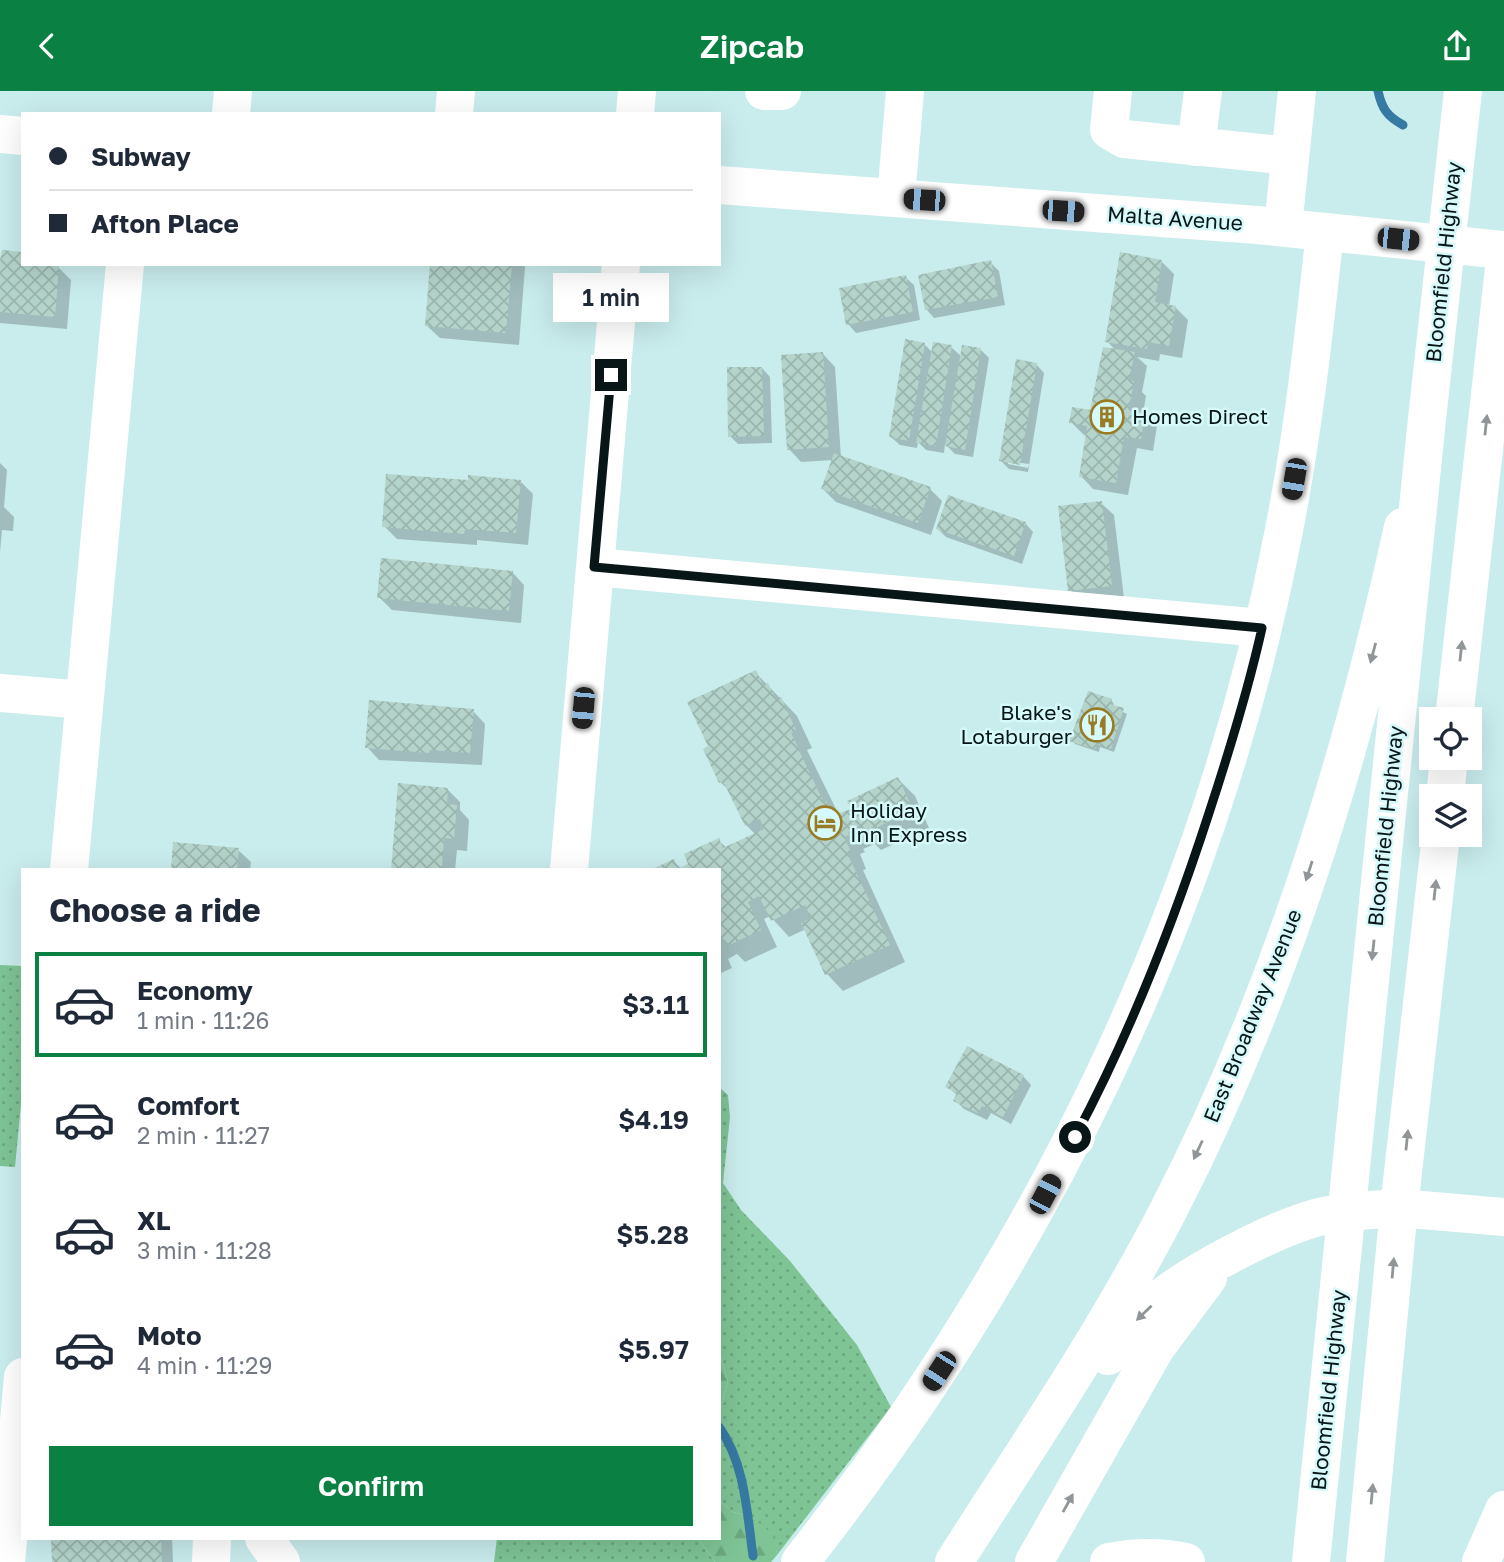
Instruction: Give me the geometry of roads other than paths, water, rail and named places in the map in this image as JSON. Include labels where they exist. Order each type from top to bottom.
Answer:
[{"type":"main road","points":[[231,112],[233,91]]},
{"type":"main road","points":[[454,112],[456,91]]},
{"type":"main road","points":[[635,112],[637,91]]},
{"type":"main road","points":[[764,91],[782,91]]},
{"type":"main road","points":[[896,198],[905,91]]},
{"type":"main road","points":[[1113,91],[1110,130],[1124,139],[1290,156]]},
{"type":"main road","points":[[1196,146],[1203,91]]},
{"type":"main road","points":[[1283,227],[1297,91]]},
{"type":"main road","name":"Bloomfield Highway","points":[[1311,1562],[1463,91]]},
{"type":"main road","points":[[0,134],[21,135]]},
{"type":"main road","name":"Malta Avenue","points":[[721,185],[1283,227],[1504,250]]},
{"type":"main road","points":[[800,1562],[872,1469],[939,1371],[1010,1256],[1086,1118],[1154,966],[1193,862],[1232,741],[1283,539],[1302,430],[1325,232]]},
{"type":"main road","points":[[69,868],[125,266]]},
{"type":"main road","points":[[569,868],[621,266]]},
{"type":"main road","points":[[1455,707],[1504,268]]},
{"type":"main road","name":"East Broadway Avenue","points":[[957,1562],[1129,1283],[1169,1210],[1232,1076],[1296,912],[1325,823],[1381,622],[1427,419]]},
{"type":"main road","points":[[594,567],[1262,628]]},
{"type":"main road","points":[[0,692],[84,700]]},
{"type":"main road","points":[[1365,1562],[1399,1208],[1440,847]]},
{"type":"main road","points":[[957,1562],[1049,1446],[1098,1370],[1135,1322],[1178,1285],[1267,1237],[1305,1222],[1347,1212],[1399,1208],[1504,1217]]},
{"type":"main road","points":[[1034,1562],[1155,1349],[1220,1261]]},
{"type":"main road","points":[[6,1562],[21,1399]]},
{"type":"main road","points":[[1481,1562],[1504,1510]]},
{"type":"main road","points":[[211,1562],[212,1540]]},
{"type":"main road","points":[[265,1540],[281,1562]]},
{"type":"main road","points":[[1109,1562],[1159,1557],[1186,1562]]},
{"type":"waterway","points":[[1378,91],[1386,111],[1403,125]]},
{"type":"waterway","points":[[721,1430],[740,1472],[753,1556]]},
{"type":"place","name":"Homes Direct","points":[[1107,417]]},
{"type":"place","name":"Blake's Lotaburger","points":[[1097,725]]},
{"type":"place","name":"Holiday Inn Express","points":[[825,823]]}]
